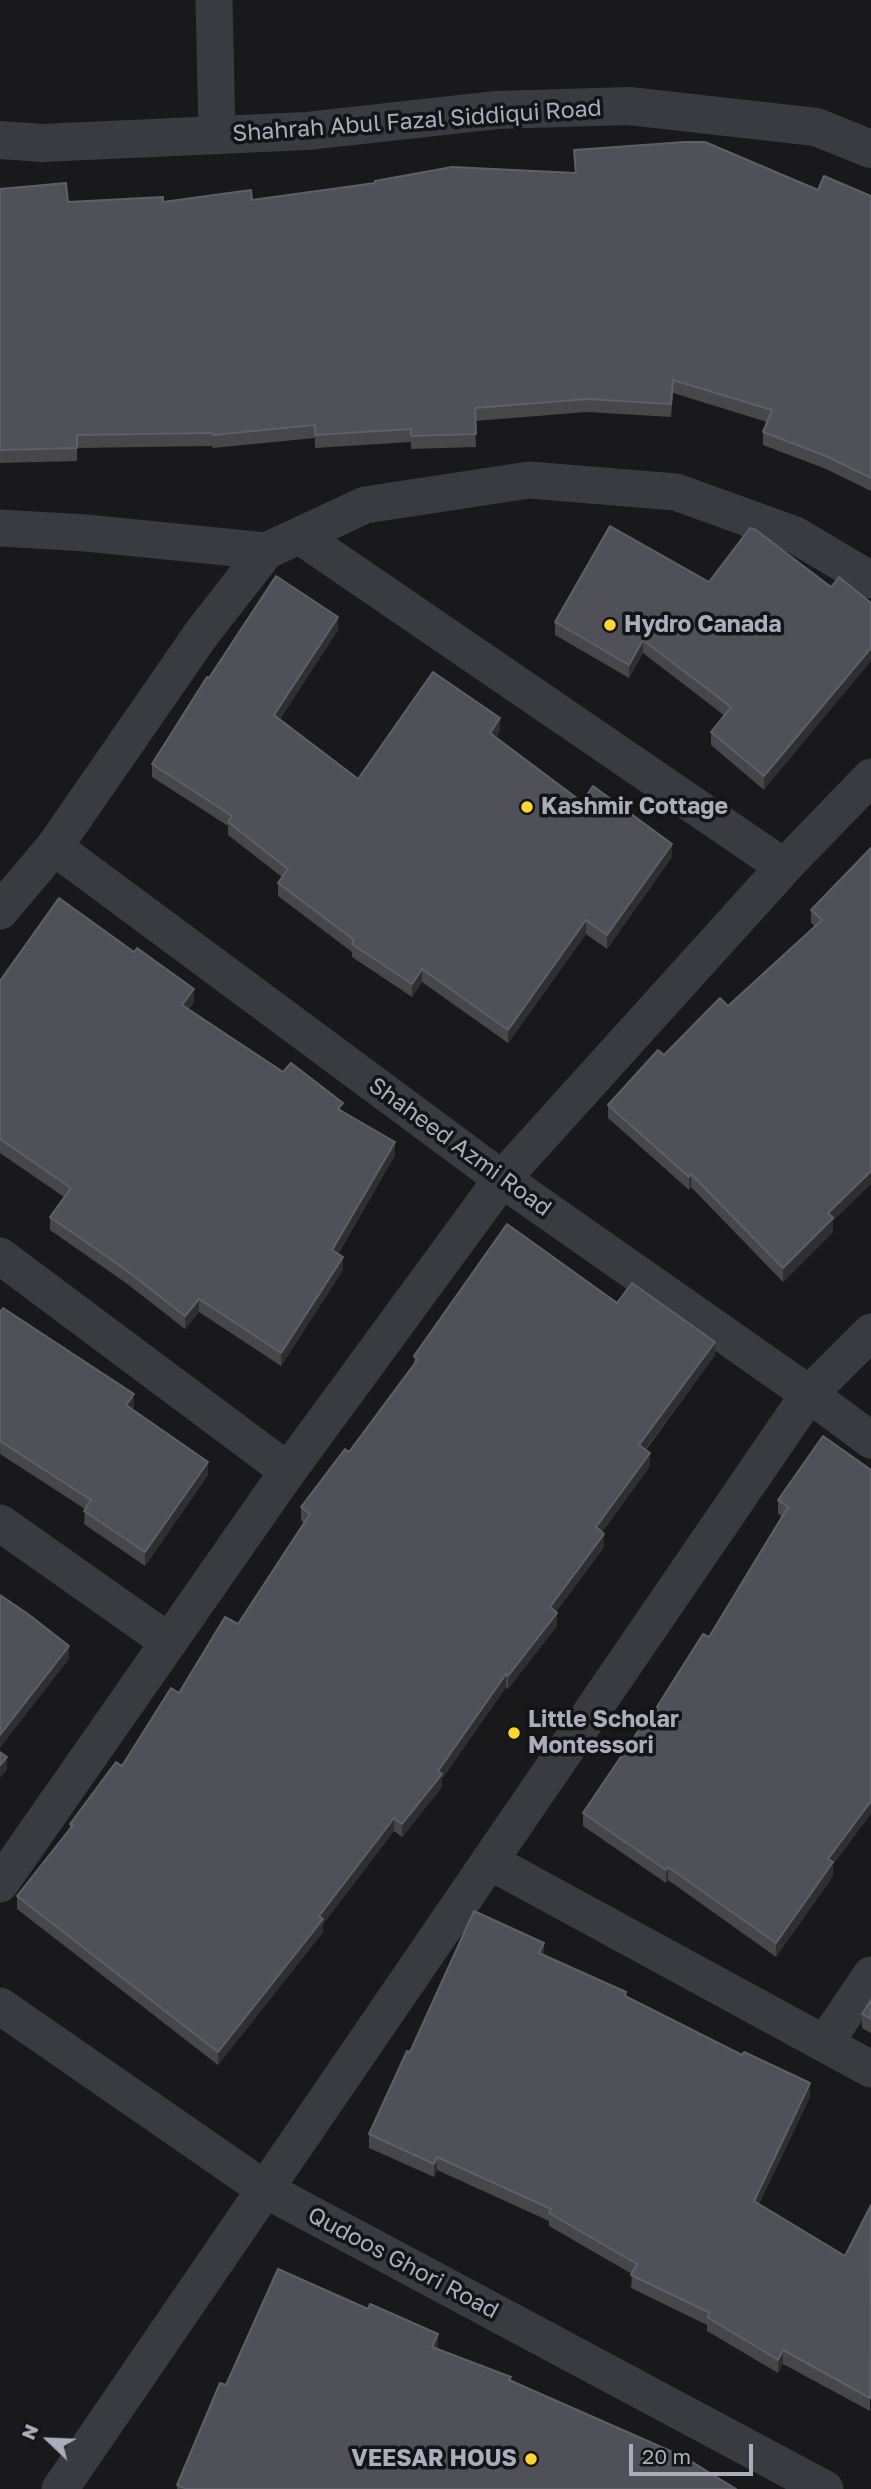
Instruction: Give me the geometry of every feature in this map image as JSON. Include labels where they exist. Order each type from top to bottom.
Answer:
[{"type":"street","points":[[214,0],[217,135]]},
{"type":"street","name":"Shahrah Abul Fazal Siddiqui Road","points":[[0,140],[41,143],[307,131],[498,110],[629,106],[816,127],[871,149]]},
{"type":"street","points":[[0,911],[54,847],[202,633],[266,551],[365,505],[529,480],[676,492],[795,535],[871,580]]},
{"type":"street","points":[[0,528],[86,533],[266,551]]},
{"type":"street","points":[[300,536],[785,867]]},
{"type":"street","points":[[0,1884],[288,1471],[502,1179],[785,867],[871,777]]},
{"type":"street","name":"Shaheed Azmi Road","points":[[54,847],[502,1179],[871,1440]]},
{"type":"street","points":[[0,1256],[288,1471]]},
{"type":"street","points":[[60,2489],[809,1394],[871,1332]]},
{"type":"street","points":[[0,1523],[169,1642]]},
{"type":"street","points":[[489,1861],[871,2069]]},
{"type":"street","points":[[825,2043],[871,1975]]},
{"type":"street","name":"Qudoos Ghori Road","points":[[0,2006],[266,2190],[824,2489]]},
{"type":"building","points":[[705,142],[818,190],[824,176],[871,196],[871,478],[826,456],[763,432],[772,410],[673,380],[671,404],[587,399],[475,408],[476,434],[411,436],[411,429],[315,435],[315,425],[213,435],[77,435],[77,448],[0,450],[0,189],[66,183],[68,202],[163,197],[163,202],[251,190],[252,200],[375,183],[452,167],[576,173],[574,150]]},
{"type":"building","points":[[610,526],[709,582],[750,528],[831,587],[839,577],[871,603],[871,648],[764,776],[711,732],[731,707],[643,640],[629,665],[555,622]]},
{"type":"building","points":[[276,576],[338,617],[274,715],[358,779],[433,672],[500,718],[490,733],[582,802],[593,786],[672,844],[607,935],[586,920],[508,1030],[422,969],[412,984],[352,944],[354,940],[278,883],[288,869],[228,822],[232,816],[152,764]]},
{"type":"building","points":[[871,848],[871,1171],[828,1213],[833,1218],[783,1268],[691,1174],[689,1177],[608,1105],[658,1050],[664,1055],[720,998],[728,1006],[822,920],[811,910]]},
{"type":"building","points":[[59,898],[134,952],[137,948],[194,989],[182,1005],[283,1072],[291,1063],[343,1103],[338,1109],[395,1142],[332,1250],[343,1257],[281,1353],[199,1299],[185,1316],[126,1270],[50,1217],[71,1188],[0,1139],[0,981]]},
{"type":"building","points":[[507,1224],[617,1303],[632,1283],[715,1342],[639,1445],[650,1453],[596,1527],[604,1534],[550,1607],[557,1613],[508,1676],[506,1674],[438,1771],[442,1774],[402,1824],[394,1818],[319,1916],[323,1919],[218,2052],[17,1896],[73,1825],[70,1824],[116,1762],[122,1766],[171,1688],[179,1693],[225,1617],[238,1624],[310,1514],[301,1507],[345,1449],[349,1452],[418,1359],[414,1356]]},
{"type":"building","points":[[3,1308],[134,1394],[126,1405],[208,1462],[145,1552],[84,1511],[91,1500],[0,1441],[0,1312]]},
{"type":"building","points":[[823,1436],[871,1470],[871,1801],[828,1859],[833,1862],[776,1943],[668,1867],[666,1870],[583,1813],[641,1727],[643,1729],[703,1634],[709,1637],[788,1507],[778,1500]]},
{"type":"building","points":[[0,1595],[69,1646],[0,1735]]},
{"type":"building","points":[[0,1752],[7,1757],[0,1765]]},
{"type":"building","points":[[474,1911],[544,1943],[539,1953],[626,1992],[625,1996],[742,2055],[744,2052],[810,2083],[754,2201],[845,2256],[871,2205],[870,2398],[783,2350],[778,2360],[707,2317],[710,2313],[631,2275],[637,2264],[549,2213],[551,2209],[437,2157],[434,2164],[369,2134],[407,2051],[410,2052]]},
{"type":"building","points":[[871,2000],[871,2019],[862,2014]]},
{"type":"building","points":[[278,2269],[368,2309],[370,2304],[438,2334],[432,2347],[511,2377],[509,2380],[684,2457],[736,2489],[187,2489],[177,2485],[220,2383],[226,2385]]},
{"type":"place","name":"Hydro Canada","points":[[610,625]]},
{"type":"place","name":"Kashmir Cottage","points":[[527,807]]},
{"type":"place","name":"Little Scholar Montessori","points":[[514,1733]]},
{"type":"place","name":"VEESAR HOUS","points":[[531,2459]]}]
